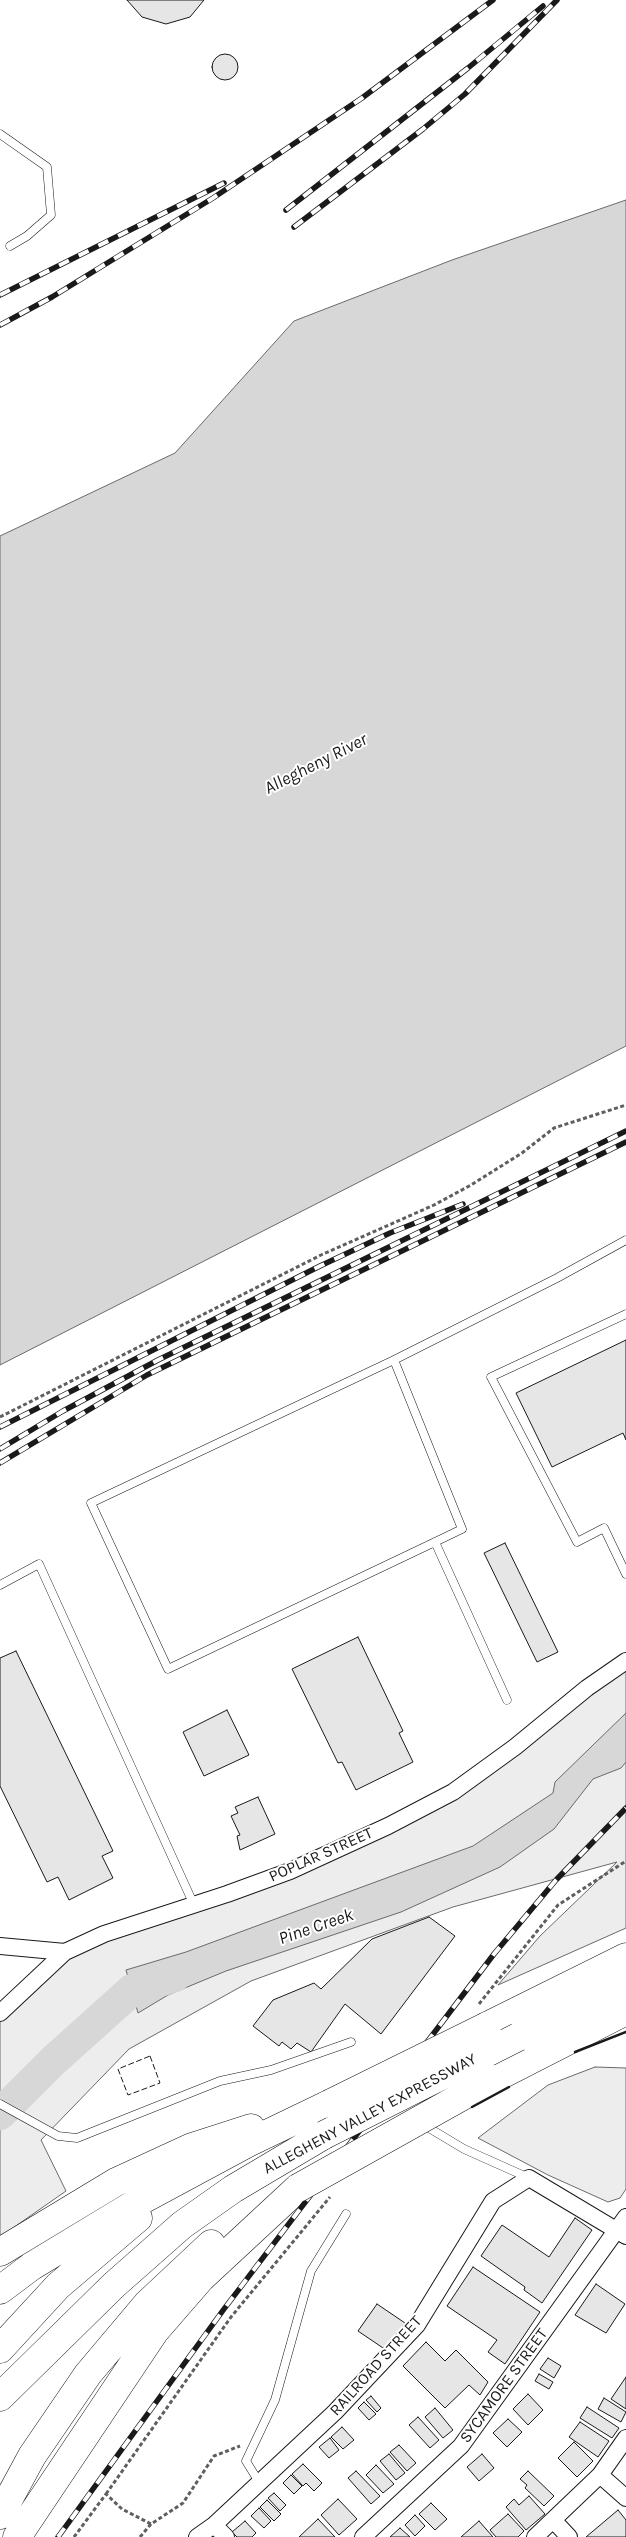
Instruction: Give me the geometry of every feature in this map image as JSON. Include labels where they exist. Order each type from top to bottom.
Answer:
[{"type":"highway","name":"ALLEGHENY VALLEY EXPRESSWAY","points":[[0,2290],[32,2266],[131,2206],[191,2174],[626,1957]]},
{"type":"highway","name":"ALLEGHENY VALLEY EXPRESSWAY","points":[[0,2397],[114,2285],[182,2225],[233,2189],[324,2135],[626,1983]]},
{"type":"highway","points":[[0,2515],[32,2456],[59,2413],[88,2374],[147,2304],[177,2274],[233,2226],[263,2206],[493,2079],[626,2011]]},
{"type":"highway","points":[[0,2252],[81,2201],[152,2164],[230,2134],[329,2104]]},
{"type":"highway","points":[[0,2349],[58,2286],[191,2174]]},
{"type":"highway","points":[[17,2537],[154,2331],[201,2278],[298,2188]]},
{"type":"street","name":"POPLAR STREET","points":[[0,2013],[65,1952],[104,1934],[290,1871],[388,1826],[453,1792],[515,1747],[587,1688],[626,1661]]},
{"type":"street","points":[[0,1946],[65,1952]]},
{"type":"street","points":[[530,2178],[623,2228]]},
{"type":"street","name":"RAILROAD STREET","points":[[197,2537],[214,2525],[335,2412],[417,2325],[493,2201],[530,2178]]},
{"type":"street","name":"SYCAMORE STREET","points":[[363,2537],[461,2446],[623,2228]]},
{"type":"street","points":[[535,2537],[554,2521],[600,2475],[626,2438]]},
{"type":"street","points":[[600,2475],[626,2498]]},
{"type":"street","points":[[554,2521],[569,2537]]},
{"type":"street","points":[[214,2525],[226,2537]]},
{"type":"lane","points":[[0,134],[47,167],[50,216],[27,236],[10,246]]},
{"type":"lane","points":[[394,1360],[462,1529],[168,1669],[91,1503],[394,1360],[557,1278],[626,1240]]},
{"type":"lane","points":[[626,1314],[491,1377],[577,1542],[604,1528],[626,1574]]},
{"type":"lane","points":[[435,1542],[507,1700]]},
{"type":"lane","points":[[0,1585],[39,1564],[194,1905]]},
{"type":"lane","points":[[0,2104],[58,2136],[77,2138],[220,2081],[271,2070],[351,2042]]},
{"type":"lane","points":[[406,2114],[464,2149],[530,2178]]},
{"type":"lane","points":[[259,2482],[246,2461],[275,2400],[311,2271],[346,2214]]},
{"type":"path","points":[[0,1417],[320,1254],[434,1205],[513,1158],[554,1128],[626,1105]]},
{"type":"path","points":[[478,2005],[558,1905],[626,1861]]},
{"type":"path","points":[[74,2537],[231,2317],[331,2196]]},
{"type":"path","points":[[140,2537],[151,2524],[183,2503],[214,2456],[256,2440]]},
{"type":"path","points":[[106,2494],[122,2509],[151,2524]]},
{"type":"shaded area","points":[[626,1661],[626,1928],[498,1985],[540,1936],[617,1862],[453,1907],[251,1981],[129,2049],[41,2140],[66,2191],[0,2237],[0,2013],[65,1952],[227,1894],[453,1791]]},
{"type":"shaded area","points":[[595,2067],[626,2068],[626,2189],[620,2198],[608,2202],[548,2175],[478,2138],[548,2085]]},
{"type":"water","name":"Allegheny River","points":[[626,200],[626,1046],[0,1365],[0,536],[175,453],[294,321],[452,260]]},
{"type":"water","points":[[626,1713],[626,1762],[621,1768],[593,1779],[554,1829],[500,1867],[401,1912],[226,1971],[168,1995],[138,2013],[126,1970],[186,1952],[473,1846],[553,1793],[555,1782]]},
{"type":"building","points":[[127,0],[204,0],[190,17],[166,24],[142,17]]},
{"type":"building","points":[[225,54],[234,58],[238,67],[234,76],[225,80],[216,76],[212,67],[216,58]]},
{"type":"building","points":[[626,1340],[626,1440],[623,1433],[552,1467],[516,1393]]},
{"type":"building","points":[[505,1543],[558,1652],[537,1662],[484,1553]]},
{"type":"building","points":[[358,1637],[403,1731],[399,1733],[413,1762],[356,1790],[342,1762],[338,1763],[292,1669]]},
{"type":"building","points":[[16,1651],[113,1851],[102,1856],[113,1878],[69,1900],[58,1877],[47,1882],[0,1786],[0,1658]]},
{"type":"building","points":[[227,1710],[249,1755],[204,1776],[183,1732]]},
{"type":"building","points":[[258,1797],[275,1834],[240,1850],[237,1836],[240,1835],[231,1816],[238,1813],[235,1807]]},
{"type":"building","points":[[429,1917],[455,1936],[381,2034],[345,2004],[311,2052],[297,2043],[291,2049],[282,2042],[279,2046],[253,2026],[273,2000],[314,1983],[321,1989],[372,1939]]},
{"type":"building","points":[[575,2218],[592,2230],[542,2303],[524,2290],[525,2287],[481,2256],[502,2225],[549,2257]]},
{"type":"building","points":[[473,2267],[540,2312],[505,2364],[488,2352],[497,2340],[447,2306]]},
{"type":"building","points":[[596,2284],[625,2304],[606,2333],[575,2315]]},
{"type":"building","points":[[377,2304],[405,2323],[386,2350],[358,2331]]},
{"type":"building","points":[[426,2342],[445,2361],[456,2350],[488,2382],[480,2395],[469,2385],[445,2408],[403,2366]]},
{"type":"building","points":[[548,2358],[561,2366],[554,2378],[540,2369]]},
{"type":"building","points":[[539,2374],[553,2382],[549,2389],[535,2381]]},
{"type":"building","points":[[626,2377],[626,2409],[611,2399]]},
{"type":"building","points":[[528,2394],[543,2410],[528,2425],[513,2409]]},
{"type":"building","points":[[371,2396],[381,2408],[377,2412],[366,2400]]},
{"type":"building","points":[[604,2398],[626,2412],[621,2422],[598,2409]]},
{"type":"building","points":[[364,2402],[376,2414],[369,2420],[358,2408]]},
{"type":"building","points":[[587,2407],[619,2428],[612,2438],[580,2418]]},
{"type":"building","points":[[435,2408],[453,2430],[443,2438],[425,2417]]},
{"type":"building","points":[[418,2417],[439,2440],[430,2448],[409,2425]]},
{"type":"building","points":[[508,2419],[522,2432],[507,2447],[493,2433]]},
{"type":"building","points":[[580,2422],[609,2441],[598,2457],[569,2437]]},
{"type":"building","points":[[342,2427],[354,2440],[343,2449],[331,2437]]},
{"type":"building","points":[[330,2438],[339,2450],[329,2458],[319,2447]]},
{"type":"building","points":[[574,2442],[593,2461],[577,2477],[558,2458]]},
{"type":"building","points":[[399,2445],[416,2463],[407,2471],[390,2452]]},
{"type":"building","points":[[389,2454],[405,2473],[396,2480],[380,2461]]},
{"type":"building","points":[[482,2454],[494,2468],[479,2481],[467,2467]]},
{"type":"building","points":[[303,2464],[322,2483],[314,2491],[306,2483],[303,2486],[292,2474]]},
{"type":"building","points":[[376,2465],[394,2484],[383,2493],[366,2475]]},
{"type":"building","points":[[356,2471],[380,2496],[371,2504],[348,2478]]},
{"type":"building","points":[[528,2471],[554,2496],[544,2506],[525,2488],[527,2485],[520,2479]]},
{"type":"building","points":[[291,2475],[302,2486],[294,2494],[283,2483]]},
{"type":"building","points":[[274,2493],[286,2505],[280,2511],[268,2498]]},
{"type":"building","points":[[529,2496],[545,2514],[526,2530],[506,2507],[514,2499],[519,2505]]},
{"type":"building","points":[[338,2499],[357,2519],[339,2535],[321,2515]]},
{"type":"building","points":[[267,2500],[281,2514],[274,2521],[260,2507]]},
{"type":"building","points":[[431,2503],[447,2519],[435,2530],[419,2514]]},
{"type":"building","points":[[259,2508],[271,2521],[264,2528],[251,2516]]},
{"type":"building","points":[[618,2510],[626,2520],[626,2537],[586,2537]]},
{"type":"building","points":[[508,2514],[524,2531],[518,2537],[496,2537],[490,2530]]},
{"type":"building","points":[[415,2515],[425,2526],[415,2536],[405,2525]]},
{"type":"building","points":[[318,2519],[335,2537],[299,2537]]},
{"type":"building","points":[[245,2521],[256,2533],[252,2537],[237,2537],[232,2532]]},
{"type":"building","points":[[479,2521],[493,2537],[461,2537]]},
{"type":"building","points":[[400,2528],[410,2537],[390,2537]]},
{"type":"waterway","name":"Pine Creek","points":[[0,2114],[53,2061],[132,1990],[175,1976]]},
{"type":"railway","points":[[0,325],[52,297],[213,198],[362,98],[493,0]]},
{"type":"railway","points":[[294,227],[423,129],[465,94],[557,0]]},
{"type":"railway","points":[[286,210],[468,68],[543,6]]},
{"type":"railway","points":[[0,295],[224,183]]},
{"type":"railway","points":[[0,1449],[63,1411],[158,1360],[626,1131]]},
{"type":"railway","points":[[0,1463],[147,1375],[626,1142]]},
{"type":"railway","points":[[0,1427],[320,1266],[390,1233],[463,1204]]},
{"type":"railway","points":[[58,2537],[224,2309],[494,1954],[556,1880],[626,1808]]},
{"type":"fence","points":[[150,2056],[160,2083],[128,2095],[118,2069],[150,2056]]},
{"type":"wall","points":[[575,2052],[626,2032]]},
{"type":"wall","points":[[472,2107],[509,2087]]}]
